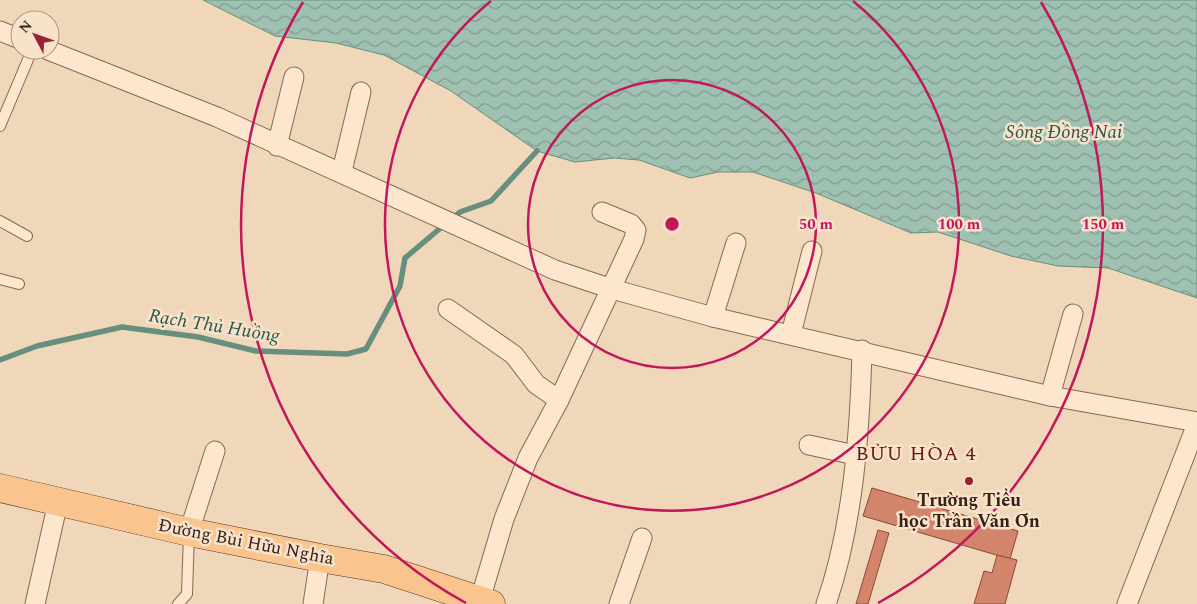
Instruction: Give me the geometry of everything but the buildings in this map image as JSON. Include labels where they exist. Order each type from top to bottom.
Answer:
[{"type":"main road","name":"Đường Bùi Hữu Nghĩa","points":[[0,488],[189,532],[384,569],[486,602]]},
{"type":"street","points":[[60,55],[217,117],[277,146],[342,172],[555,270],[612,290],[713,318],[862,350],[1050,396],[1197,423],[1127,604]]},
{"type":"street","points":[[277,146],[294,77]]},
{"type":"street","points":[[342,172],[362,92]]},
{"type":"street","points":[[486,602],[504,519],[528,458],[560,400],[634,239],[636,230],[630,224],[602,212]]},
{"type":"street","points":[[713,318],[736,243]]},
{"type":"street","points":[[791,334],[812,250]]},
{"type":"street","points":[[448,309],[514,355],[536,384],[560,400]]},
{"type":"street","points":[[1050,396],[1073,314]]},
{"type":"street","points":[[826,604],[836,574],[855,455],[860,417],[862,350]]},
{"type":"street","points":[[809,445],[855,455]]},
{"type":"street","points":[[189,532],[215,451]]},
{"type":"street","points":[[35,604],[58,502]]},
{"type":"street","points":[[619,604],[642,538]]},
{"type":"street","points":[[313,604],[320,558]]},
{"type":"lane","points":[[0,126],[28,60]]},
{"type":"lane","points":[[0,221],[27,236]]},
{"type":"lane","points":[[0,279],[19,284]]},
{"type":"lane","points":[[178,604],[186,599],[189,532]]},
{"type":"water","name":"Sông Đồng Nai","points":[[203,0],[1197,0],[1197,298],[1108,268],[1058,266],[1011,256],[938,232],[911,233],[816,193],[753,172],[718,172],[690,178],[639,160],[614,158],[575,162],[537,151],[451,91],[384,55],[336,43],[275,36]]},
{"type":"waterway","name":"Rạch Thủ Huồng","points":[[452,219],[460,212],[491,201],[537,151]]},
{"type":"waterway","name":"Rạch Thủ Huồng","points":[[0,360],[37,346],[122,327],[198,337],[256,351],[347,354],[366,349],[400,286],[405,258],[444,225]]},
{"type":"place","name":"Trường Tiểu học Trần Văn Ơn","points":[[969,481]]},
{"type":"district","name":"BỬU HÒA 4","points":[[916,454]]}]
